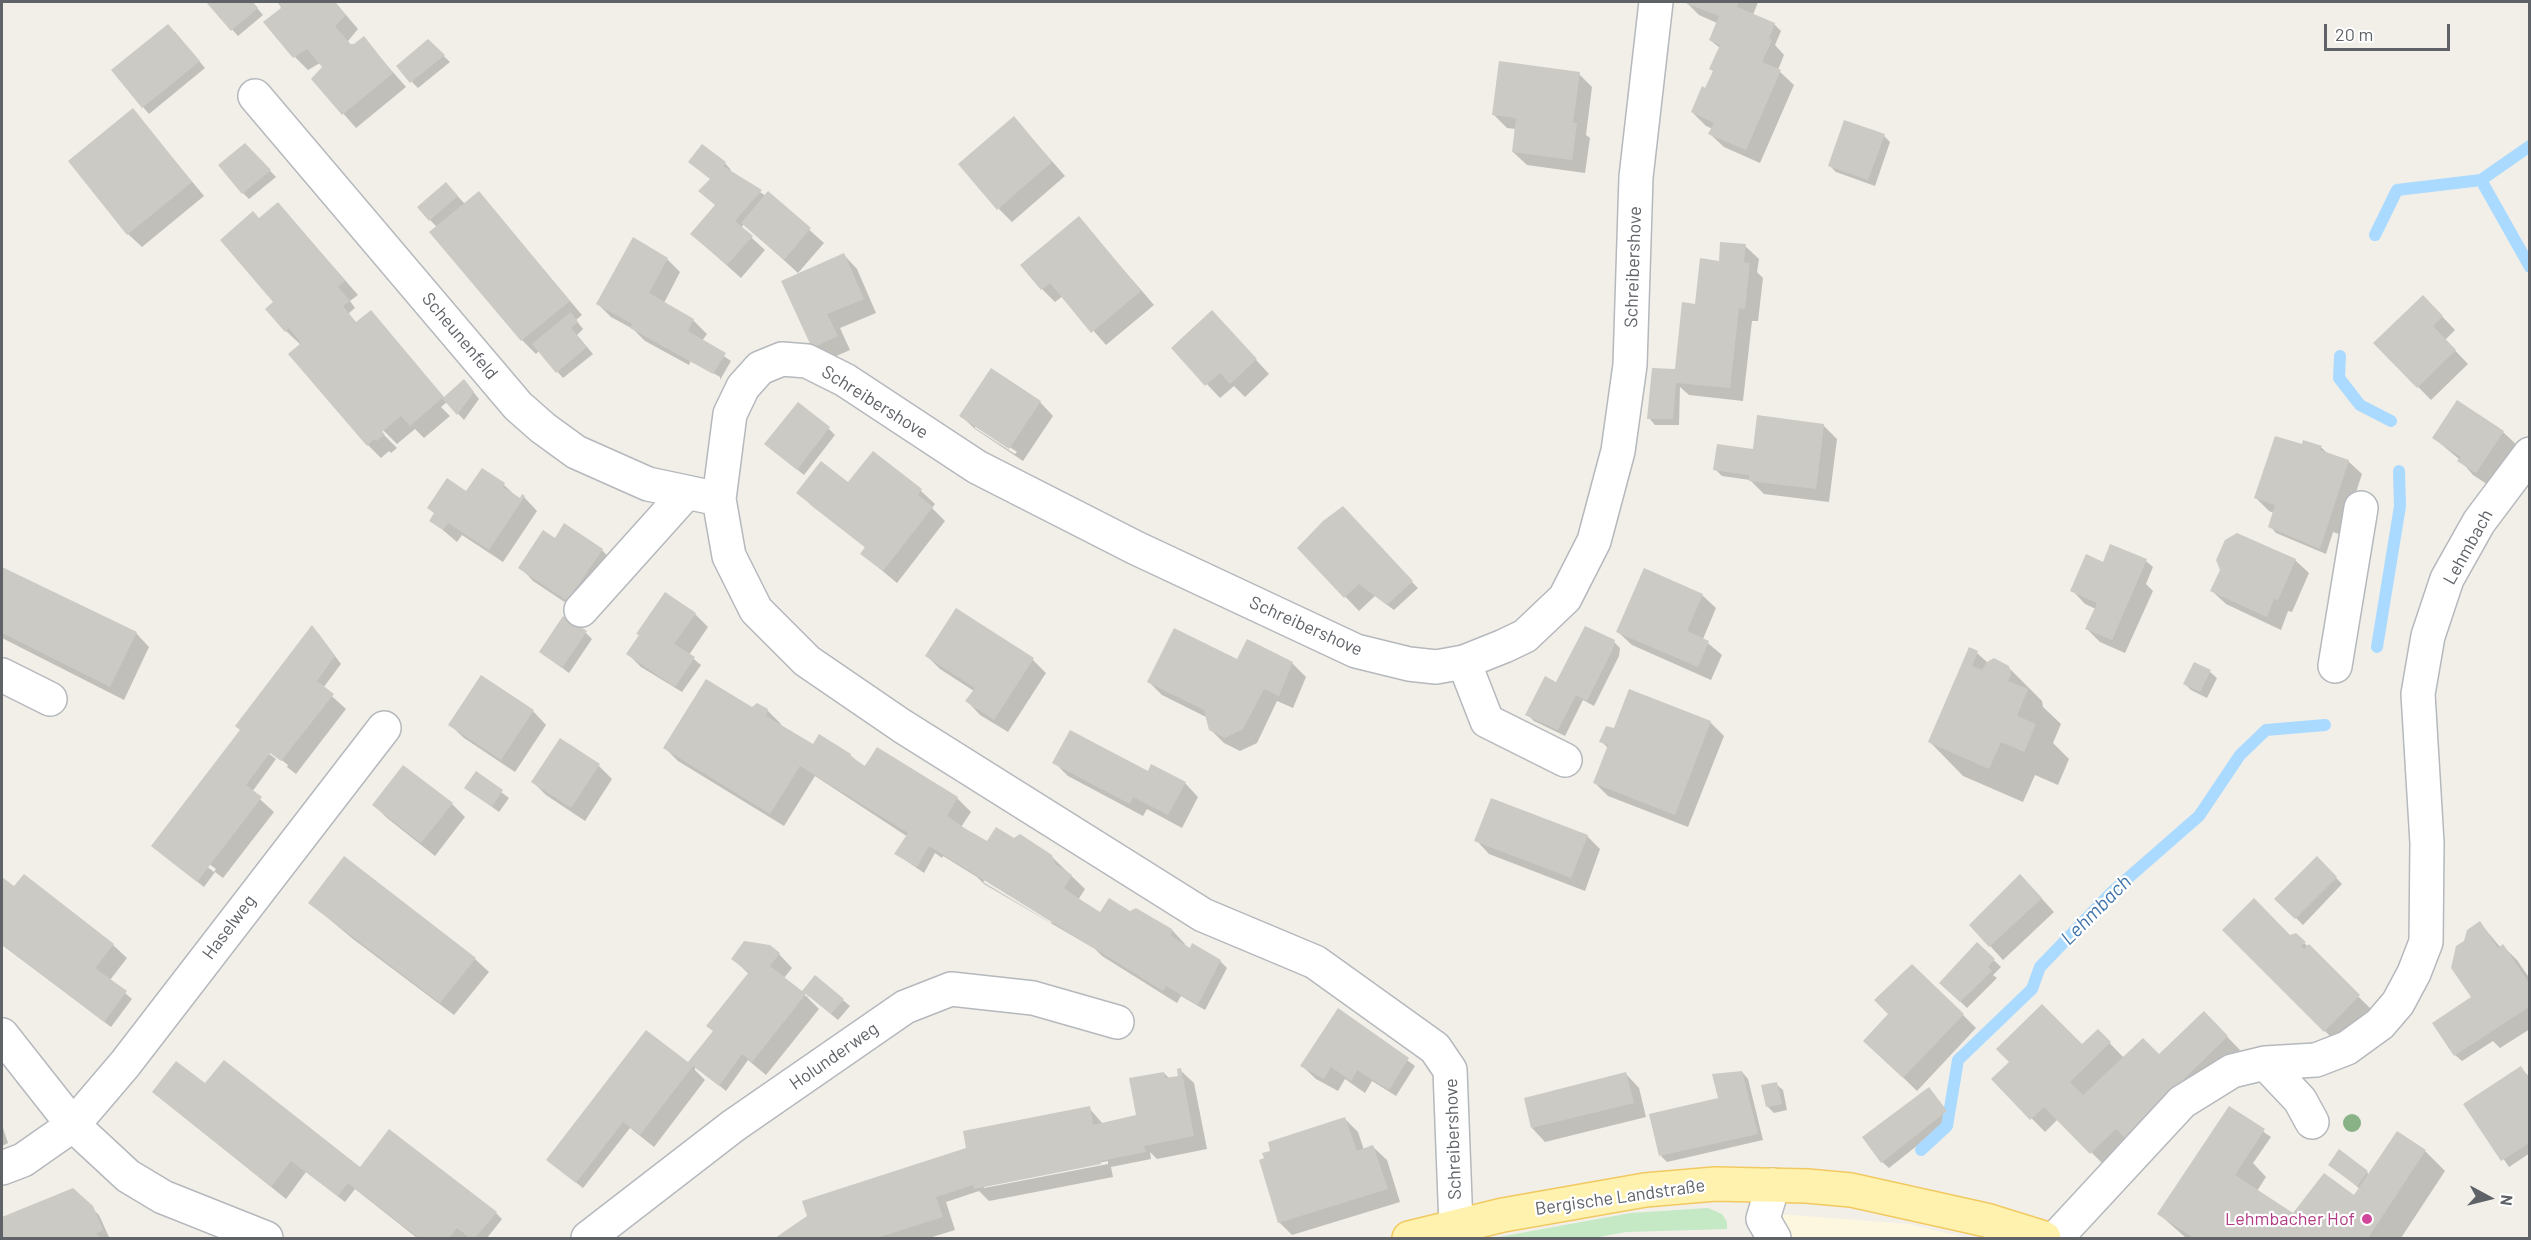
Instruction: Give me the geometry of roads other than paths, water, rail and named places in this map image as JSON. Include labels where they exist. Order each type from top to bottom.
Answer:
[{"type":"main road","name":"Bergische Landstraße","points":[[1409,1239],[1503,1215],[1645,1190],[1715,1184],[1851,1190],[1986,1220],[2044,1239]]},
{"type":"street","name":"Schreibershove","points":[[1456,1226],[1450,1070],[1435,1048],[1315,962],[1203,915],[902,726],[807,661],[756,610],[729,556],[719,499],[730,414],[743,387],[760,368],[782,358],[807,361],[845,380],[977,467],[1136,548],[1356,651],[1409,664],[1436,667],[1464,662],[1511,643],[1525,636],[1565,598],[1594,541],[1618,452],[1630,365],[1636,177],[1656,2]]},
{"type":"street","name":"Scheunenfeld","points":[[255,96],[518,406],[543,428],[576,452],[648,484],[719,499]]},
{"type":"street","name":"Lehmbach","points":[[2056,1239],[2182,1102],[2232,1071],[2265,1063],[2316,1060],[2347,1048],[2380,1024],[2398,1003],[2414,973],[2426,942],[2427,843],[2418,694],[2428,636],[2447,579],[2468,541],[2479,522],[2529,454]]},
{"type":"street","points":[[581,610],[686,493]]},
{"type":"street","points":[[2335,666],[2361,508]]},
{"type":"street","points":[[1464,662],[1487,721],[1565,760]]},
{"type":"street","points":[[2,675],[50,699]]},
{"type":"street","name":"Haselweg","points":[[2,1168],[23,1160],[73,1125],[125,1064],[384,728]]},
{"type":"street","name":"Holunderweg","points":[[588,1239],[733,1126],[905,1007],[951,989],[1033,998],[1118,1022]]},
{"type":"street","points":[[2,1035],[73,1125],[128,1176],[163,1197],[266,1239]]},
{"type":"street","points":[[2265,1063],[2300,1100],[2312,1122]]},
{"type":"street","points":[[1764,1232],[1773,1185]]},
{"type":"waterway","name":"Lehmbach","points":[[2375,235],[2397,190],[2481,180],[2530,146]]},
{"type":"waterway","points":[[2481,180],[2530,267]]},
{"type":"waterway","name":"Lehmbach","points":[[2340,356],[2339,378],[2360,405],[2391,421]]},
{"type":"waterway","name":"Lehmbach","points":[[2377,647],[2400,506],[2399,471]]},
{"type":"waterway","name":"Lehmbach","points":[[1921,1150],[1947,1126],[1958,1060],[2032,989],[2040,967],[2112,892],[2199,816],[2240,755],[2266,730],[2325,725]]},
{"type":"place","name":"Lehmbacher Hof","points":[[2367,1219]]}]
